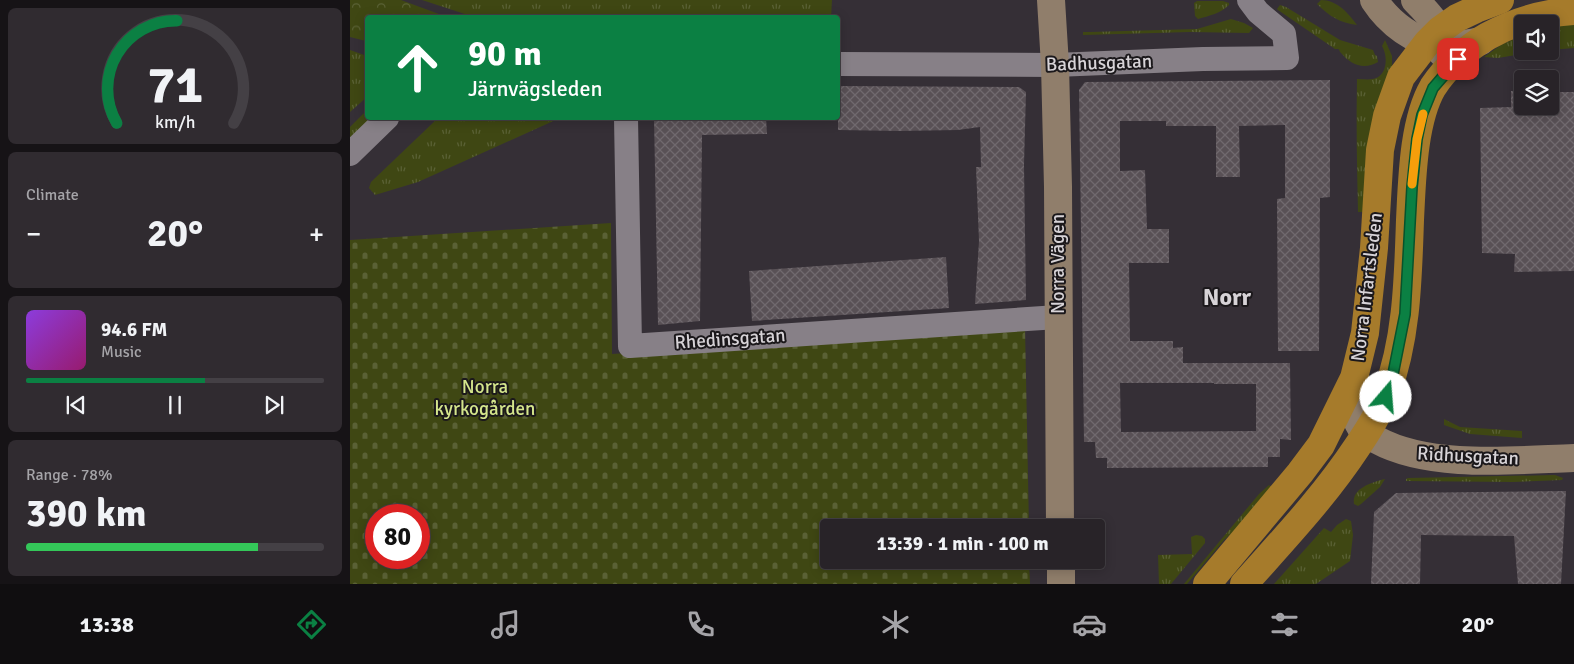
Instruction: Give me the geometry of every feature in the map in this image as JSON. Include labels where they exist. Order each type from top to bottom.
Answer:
[{"type":"highway","name":"Norra Infartsleden","points":[[1207,584],[1300,473],[1321,444],[1350,389],[1365,332],[1374,248],[1380,150],[1387,116],[1401,77],[1457,18],[1500,0]]},
{"type":"highway","name":"Norra Infartsleden","points":[[1244,584],[1324,492],[1366,434],[1386,397],[1393,374],[1405,314],[1414,159],[1422,115],[1433,88],[1456,61],[1481,41],[1508,25],[1535,16],[1574,11]]},
{"type":"street","name":"Norra Vägen","points":[[1051,0],[1055,65],[1060,519]]},
{"type":"street","name":"Badhusgatan","points":[[840,64],[1055,65],[1203,59],[1286,58],[1284,34],[1258,12],[1249,0]]},
{"type":"street","points":[[1374,0],[1393,22],[1407,33],[1457,46],[1481,41]]},
{"type":"street","points":[[1415,0],[1431,16],[1437,40],[1440,66],[1433,88]]},
{"type":"street","points":[[350,154],[385,120]]},
{"type":"street","name":"Rhedinsgatan","points":[[626,120],[630,346],[1058,317]]},
{"type":"street","points":[[1321,444],[1366,434],[1356,421],[1350,389]]},
{"type":"street","name":"Ridhusgatan","points":[[1366,434],[1384,444],[1425,456],[1488,460],[1574,458]]},
{"type":"street","points":[[1060,569],[1061,584]]},
{"type":"green space","points":[[350,0],[401,0],[442,15],[365,15],[365,41],[350,37]]},
{"type":"green space","points":[[422,0],[832,0],[831,15],[468,15]]},
{"type":"green space","points":[[1321,0],[1337,5],[1357,25],[1345,23],[1330,15],[1317,4]]},
{"type":"green space","points":[[1197,1],[1223,1],[1229,3],[1229,5],[1219,12],[1198,19],[1195,16],[1194,3]]},
{"type":"green space","points":[[1280,5],[1340,40],[1373,50],[1378,62],[1363,66],[1349,61],[1339,50],[1278,10]]},
{"type":"green space","points":[[1231,19],[1253,28],[1249,33],[1190,32],[1083,35],[1083,32],[1197,29]]},
{"type":"green space","points":[[1574,24],[1574,48],[1559,49],[1559,25]]},
{"type":"green space","points":[[1514,39],[1514,55],[1498,58],[1484,57]]},
{"type":"green space","points":[[1385,40],[1392,56],[1392,67],[1364,212],[1358,212],[1357,79],[1373,79],[1382,74],[1386,60],[1382,46]]},
{"type":"green space","points":[[350,50],[365,55],[365,99],[350,112]]},
{"type":"green space","points":[[365,112],[365,120],[373,120],[350,141],[350,127]]},
{"type":"green space","points":[[436,120],[556,120],[418,182],[375,195],[369,188],[371,182]]},
{"type":"green space","name":"Norra kyrkogården","points":[[611,223],[612,354],[1025,327],[1029,519],[820,519],[820,569],[1029,569],[1030,584],[350,584],[350,240]]},
{"type":"green space","points":[[1444,419],[1460,427],[1522,431],[1522,438],[1470,434],[1444,425]]},
{"type":"green space","points":[[1555,475],[1563,478],[1562,480],[1513,482],[1406,481],[1408,478]]},
{"type":"green space","points":[[1385,479],[1380,487],[1361,504],[1358,506],[1354,504],[1354,498],[1359,490],[1369,484]]},
{"type":"green space","points":[[1269,485],[1272,487],[1241,525],[1224,540],[1187,584],[1184,584],[1259,494]]},
{"type":"green space","points":[[1346,519],[1351,521],[1353,535],[1350,561],[1316,584],[1274,584],[1324,528],[1331,532]]},
{"type":"green space","points":[[1196,535],[1202,536],[1205,539],[1205,543],[1171,584],[1159,584],[1158,555],[1192,554],[1191,537]]},
{"type":"building","points":[[1330,80],[1330,197],[1320,198],[1319,351],[1278,351],[1277,199],[1285,198],[1285,125],[1239,126],[1240,177],[1216,177],[1216,126],[1166,126],[1166,121],[1120,121],[1120,171],[1145,170],[1147,229],[1169,229],[1169,263],[1129,263],[1130,341],[1173,341],[1173,348],[1183,347],[1183,363],[1290,363],[1291,440],[1280,439],[1280,457],[1268,457],[1268,467],[1107,468],[1107,458],[1096,458],[1095,442],[1084,442],[1079,90],[1085,82]],"holes":[[[1120,383],[1256,384],[1256,431],[1121,432]]]},
{"type":"building","points":[[840,86],[1019,87],[1026,92],[1024,165],[1026,300],[975,304],[979,241],[976,167],[981,167],[980,127],[958,130],[838,130],[838,120],[840,120]]},
{"type":"building","points":[[1511,91],[1514,91],[1514,115],[1559,115],[1559,92],[1574,92],[1574,271],[1514,272],[1515,254],[1482,253],[1480,108],[1511,107]]},
{"type":"building","points":[[654,120],[766,120],[767,134],[702,135],[700,321],[658,325]]},
{"type":"building","points":[[946,257],[949,308],[752,321],[749,271]]},
{"type":"building","points":[[1566,491],[1561,584],[1518,584],[1514,536],[1421,535],[1420,584],[1371,584],[1374,512],[1396,493]]},
{"type":"slow traffic","points":[[1412,184],[1417,139],[1423,114]]},
{"type":"district","name":"Norr","points":[[1227,297]]},
{"type":"route","points":[[1386,397],[1393,374],[1405,314],[1414,159],[1422,115],[1433,88],[1458,59]]}]
